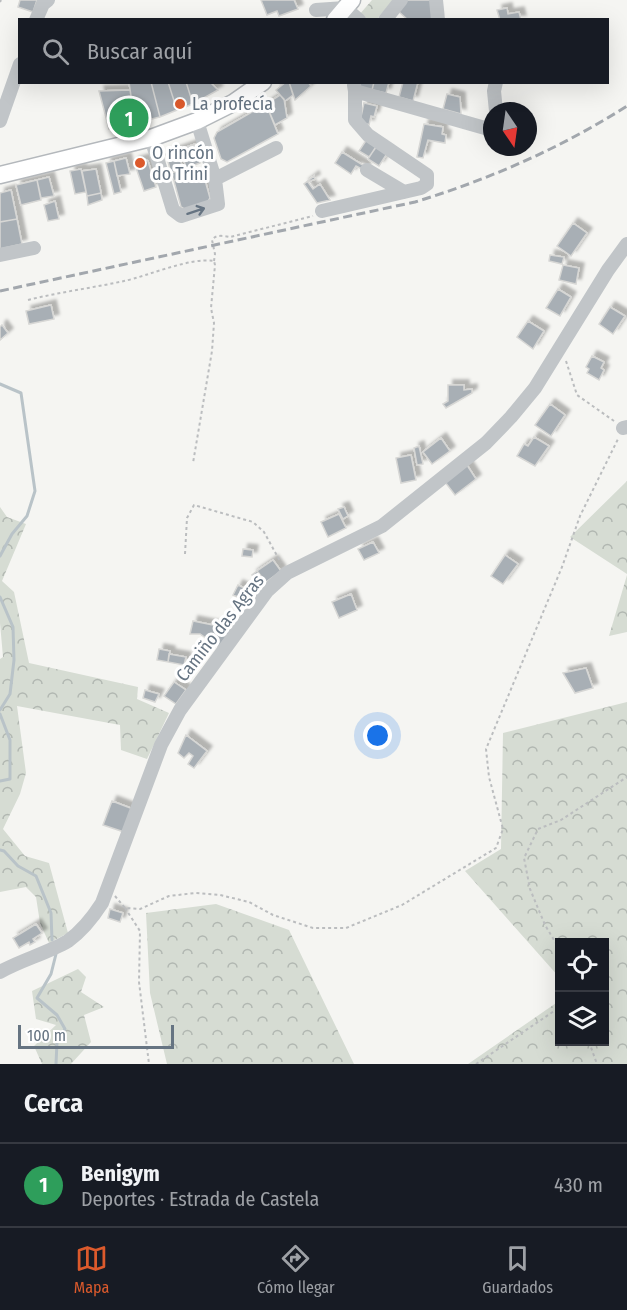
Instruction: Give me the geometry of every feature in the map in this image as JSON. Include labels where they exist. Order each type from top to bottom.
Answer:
[{"type":"main road","points":[[0,175],[151,138],[197,121],[233,103],[260,84]]},
{"type":"main road","points":[[0,163],[24,168]]},
{"type":"street","points":[[37,18],[43,4],[48,0]]},
{"type":"street","points":[[387,18],[401,0]]},
{"type":"street","points":[[436,0],[438,18]]},
{"type":"street","points":[[315,10],[344,9],[356,18]]},
{"type":"street","points":[[0,121],[18,70]]},
{"type":"street","points":[[495,102],[496,84]]},
{"type":"street","points":[[322,211],[421,188],[427,184],[427,175],[368,135],[356,120],[355,87],[483,127]]},
{"type":"street","points":[[151,138],[173,210],[181,216],[218,204],[215,180],[197,121]]},
{"type":"street","points":[[215,180],[276,148]]},
{"type":"street","points":[[367,170],[404,192]]},
{"type":"street","name":"Camiño das Agras","points":[[0,972],[68,941],[92,920],[102,903],[160,745],[180,710],[267,591],[287,573],[382,526],[486,443],[512,417],[535,388],[608,270],[627,244]]},
{"type":"street","points":[[0,255],[33,248]]},
{"type":"path","points":[[193,463],[212,351],[214,323],[211,308],[215,266],[213,238],[230,237],[299,221],[322,211]]},
{"type":"path","points":[[28,300],[61,291],[125,281],[182,265],[214,261]]},
{"type":"path","points":[[125,908],[140,909],[169,896],[195,893],[220,895],[249,902],[273,915],[313,927],[346,928],[402,905],[496,848],[503,829],[489,777],[486,749],[562,567],[580,516],[625,427],[577,395],[561,345]]},
{"type":"path","points":[[185,554],[187,518],[194,505],[253,522],[264,532],[287,573]]},
{"type":"path","points":[[555,942],[545,925],[530,889],[524,858],[538,829],[561,820],[627,777]]},
{"type":"path","points":[[108,887],[140,931],[139,982],[149,1064]]},
{"type":"path","points":[[476,1064],[555,1010]]},
{"type":"path","points":[[591,1046],[597,1064]]},
{"type":"green space","points":[[372,0],[393,0],[378,18],[363,18],[359,15]]},
{"type":"green space","points":[[627,481],[627,574],[570,537]]},
{"type":"green space","points":[[0,507],[7,517],[26,524],[2,581],[14,592],[29,663],[138,687],[137,699],[169,713],[147,759],[121,750],[120,725],[17,706],[26,773],[20,794],[3,829],[25,856],[49,863],[68,933],[49,943],[40,923],[36,897],[26,887],[0,892],[0,659],[3,657],[0,623]]},
{"type":"green space","points":[[627,575],[627,632],[609,636]]},
{"type":"green space","points":[[627,702],[627,1064],[468,1064],[555,1004],[555,1046],[609,1046],[609,938],[555,938],[555,972],[465,871],[501,849],[503,733]]},
{"type":"green space","points":[[216,904],[289,930],[354,1064],[167,1064],[150,993],[146,913]]},
{"type":"green space","points":[[78,969],[86,977],[81,992],[104,1007],[84,1015],[91,1042],[71,1064],[42,1064],[34,1046],[56,1025],[36,1019],[32,991]]},
{"type":"building","points":[[20,0],[37,0],[33,12],[18,7]]},
{"type":"building","points":[[261,0],[294,0],[298,9],[279,16],[277,11],[267,15]]},
{"type":"building","points":[[407,0],[432,0],[437,18],[406,18],[398,11]]},
{"type":"building","points":[[507,8],[508,14],[519,12],[520,18],[499,18],[497,10]]},
{"type":"building","points":[[129,84],[152,84],[160,117],[135,123]]},
{"type":"building","points":[[152,84],[169,84],[177,110],[160,117]]},
{"type":"building","points":[[169,84],[187,84],[193,104],[177,110]]},
{"type":"building","points":[[187,84],[212,84],[218,90],[193,104]]},
{"type":"building","points":[[284,84],[290,84],[293,95],[285,101],[276,90]]},
{"type":"building","points":[[290,84],[310,84],[311,86],[295,100]]},
{"type":"building","points":[[358,84],[374,84],[372,90],[360,87]]},
{"type":"building","points":[[374,84],[388,84],[386,93],[372,90]]},
{"type":"building","points":[[402,84],[417,84],[413,101],[399,97]]},
{"type":"building","points":[[130,90],[135,123],[109,129],[99,91]]},
{"type":"building","points":[[447,94],[460,97],[461,114],[443,109]]},
{"type":"building","points":[[280,95],[284,99],[287,118],[275,125],[266,104]]},
{"type":"building","points":[[364,103],[377,106],[369,125],[360,121]]},
{"type":"building","points":[[266,104],[278,134],[227,162],[221,159],[214,138],[217,132]]},
{"type":"building","points":[[424,124],[443,127],[442,134],[446,135],[445,143],[428,140],[423,158],[417,157]]},
{"type":"building","points":[[367,139],[377,146],[369,157],[359,151]]},
{"type":"building","points":[[195,144],[200,163],[186,168],[181,149]]},
{"type":"building","points":[[377,145],[388,152],[379,166],[368,159]]},
{"type":"building","points":[[181,149],[183,158],[180,159],[183,169],[171,173],[166,154]]},
{"type":"building","points":[[342,152],[366,167],[364,170],[356,166],[351,174],[335,163]]},
{"type":"building","points":[[126,158],[130,174],[117,176],[114,161]]},
{"type":"building","points":[[144,159],[148,161],[156,187],[144,191],[134,162]]},
{"type":"building","points":[[114,161],[121,192],[114,194],[106,163]]},
{"type":"building","points":[[188,167],[190,176],[174,181],[171,173]]},
{"type":"building","points":[[81,169],[86,192],[75,194],[70,171]]},
{"type":"building","points":[[96,169],[101,193],[87,196],[82,171]]},
{"type":"building","points":[[203,173],[210,198],[207,203],[186,210],[181,207],[174,181]]},
{"type":"building","points":[[314,176],[315,179],[308,182],[313,189],[320,184],[330,200],[317,203],[304,184]]},
{"type":"building","points":[[49,177],[54,196],[41,198],[37,180]]},
{"type":"building","points":[[37,180],[41,200],[21,205],[16,185]]},
{"type":"building","points":[[11,190],[17,219],[0,222],[0,193]]},
{"type":"building","points":[[101,193],[102,200],[88,205],[87,196]]},
{"type":"building","points":[[55,201],[59,219],[48,221],[44,205]]},
{"type":"building","points":[[17,219],[22,244],[0,249],[0,222]]},
{"type":"building","points":[[573,223],[587,233],[571,256],[557,246]]},
{"type":"building","points":[[550,255],[564,257],[562,264],[549,261]]},
{"type":"building","points":[[563,265],[579,268],[576,284],[559,280]]},
{"type":"building","points":[[558,289],[571,297],[560,316],[546,308]]},
{"type":"building","points":[[51,305],[54,319],[29,324],[26,311]]},
{"type":"building","points":[[610,307],[625,316],[613,334],[599,324]]},
{"type":"building","points":[[528,321],[544,331],[533,349],[517,337]]},
{"type":"building","points":[[2,325],[8,333],[0,340],[0,327]]},
{"type":"building","points":[[592,356],[604,362],[601,368],[604,370],[599,380],[587,373],[589,369],[586,367]]},
{"type":"building","points":[[448,385],[464,385],[464,390],[472,389],[472,393],[446,408],[443,404],[448,401]]},
{"type":"building","points":[[550,404],[565,415],[551,436],[535,425]]},
{"type":"building","points":[[534,437],[549,446],[535,466],[517,456],[524,444],[528,446]]},
{"type":"building","points":[[441,438],[450,451],[432,464],[423,452]]},
{"type":"building","points":[[419,446],[423,464],[417,465],[414,448]]},
{"type":"building","points":[[411,455],[416,480],[401,483],[396,458]]},
{"type":"building","points":[[467,465],[476,479],[455,495],[445,482]]},
{"type":"building","points":[[344,507],[348,516],[343,519],[338,509]]},
{"type":"building","points":[[339,514],[346,528],[328,537],[321,522]]},
{"type":"building","points":[[373,542],[379,553],[364,560],[358,549]]},
{"type":"building","points":[[243,549],[253,550],[252,557],[242,556]]},
{"type":"building","points":[[505,555],[518,564],[503,584],[491,576]]},
{"type":"building","points":[[273,560],[281,571],[266,582],[257,571]]},
{"type":"building","points":[[257,571],[266,582],[261,587],[252,575]]},
{"type":"building","points":[[238,585],[253,592],[248,601],[233,595]]},
{"type":"building","points":[[351,594],[357,610],[339,618],[332,602]]},
{"type":"building","points":[[193,621],[233,629],[219,647],[200,634],[190,634]]},
{"type":"building","points":[[159,649],[170,651],[168,662],[157,660]]},
{"type":"building","points":[[169,654],[186,657],[184,665],[168,662]]},
{"type":"building","points":[[586,668],[593,688],[575,693],[563,673]]},
{"type":"building","points":[[174,682],[186,690],[176,704],[164,696]]},
{"type":"building","points":[[145,690],[159,694],[155,702],[143,698]]},
{"type":"building","points":[[186,735],[207,751],[194,768],[188,764],[193,756],[189,753],[184,758],[178,753]]},
{"type":"building","points":[[112,801],[133,809],[124,832],[103,825]]},
{"type":"building","points":[[110,909],[123,913],[120,922],[108,918]]},
{"type":"building","points":[[36,924],[42,933],[33,939],[35,942],[30,945],[29,942],[19,948],[13,938]]},
{"type":"waterway","points":[[0,384],[21,393],[35,491],[27,516],[12,534],[0,556]]},
{"type":"waterway","points":[[0,597],[13,627],[14,660],[10,694],[0,710]]},
{"type":"waterway","points":[[0,714],[10,740],[10,779],[0,781]]},
{"type":"waterway","points":[[0,850],[4,851],[18,866],[36,876],[51,913],[52,940]]},
{"type":"waterway","points":[[56,954],[51,974],[37,998],[57,1015],[65,1029],[57,1042],[56,1064]]},
{"type":"railway","points":[[0,291],[415,202],[498,173],[551,149],[627,106]]},
{"type":"place","name":"La profecía","points":[[180,104]]},
{"type":"place","name":"Benigym","points":[[129,118]]},
{"type":"place","name":"O rincón do Trini","points":[[140,163]]}]
